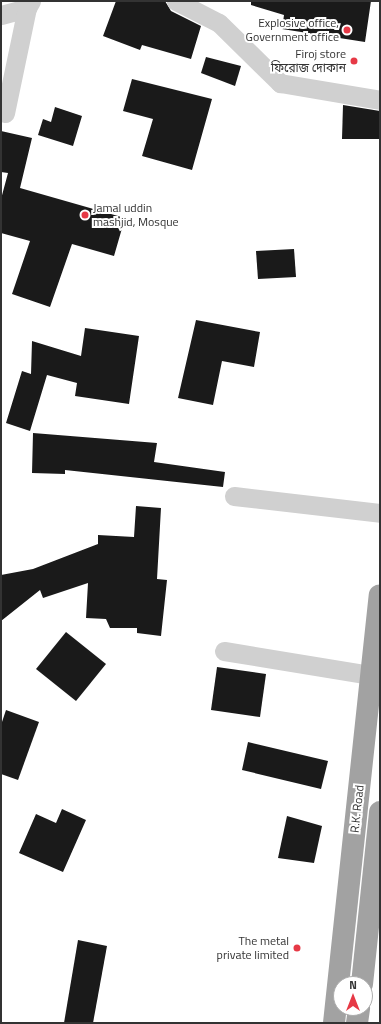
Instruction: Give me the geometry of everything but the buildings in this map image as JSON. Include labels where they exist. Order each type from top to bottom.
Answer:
[{"type":"highway","name":"R.K. Road","points":[[334,1023],[380,595]]},
{"type":"highway","name":"R.K. Road","points":[[363,976],[378,844],[380,812]]},
{"type":"street","points":[[176,1],[219,23],[280,83],[380,100]]},
{"type":"street","points":[[1,15],[29,5]]},
{"type":"street","points":[[5,113],[29,5]]},
{"type":"street","points":[[234,496],[380,513]]},
{"type":"street","points":[[224,651],[371,675]]},
{"type":"place","name":"Explosive office, Government office","points":[[347,30]]},
{"type":"place","name":"Firoj store ফিরোজ দোকান","points":[[354,61]]},
{"type":"place","name":"Jamal uddin mashjid, Mosque","points":[[85,215]]},
{"type":"place","name":"The metal private limited","points":[[297,948]]}]
